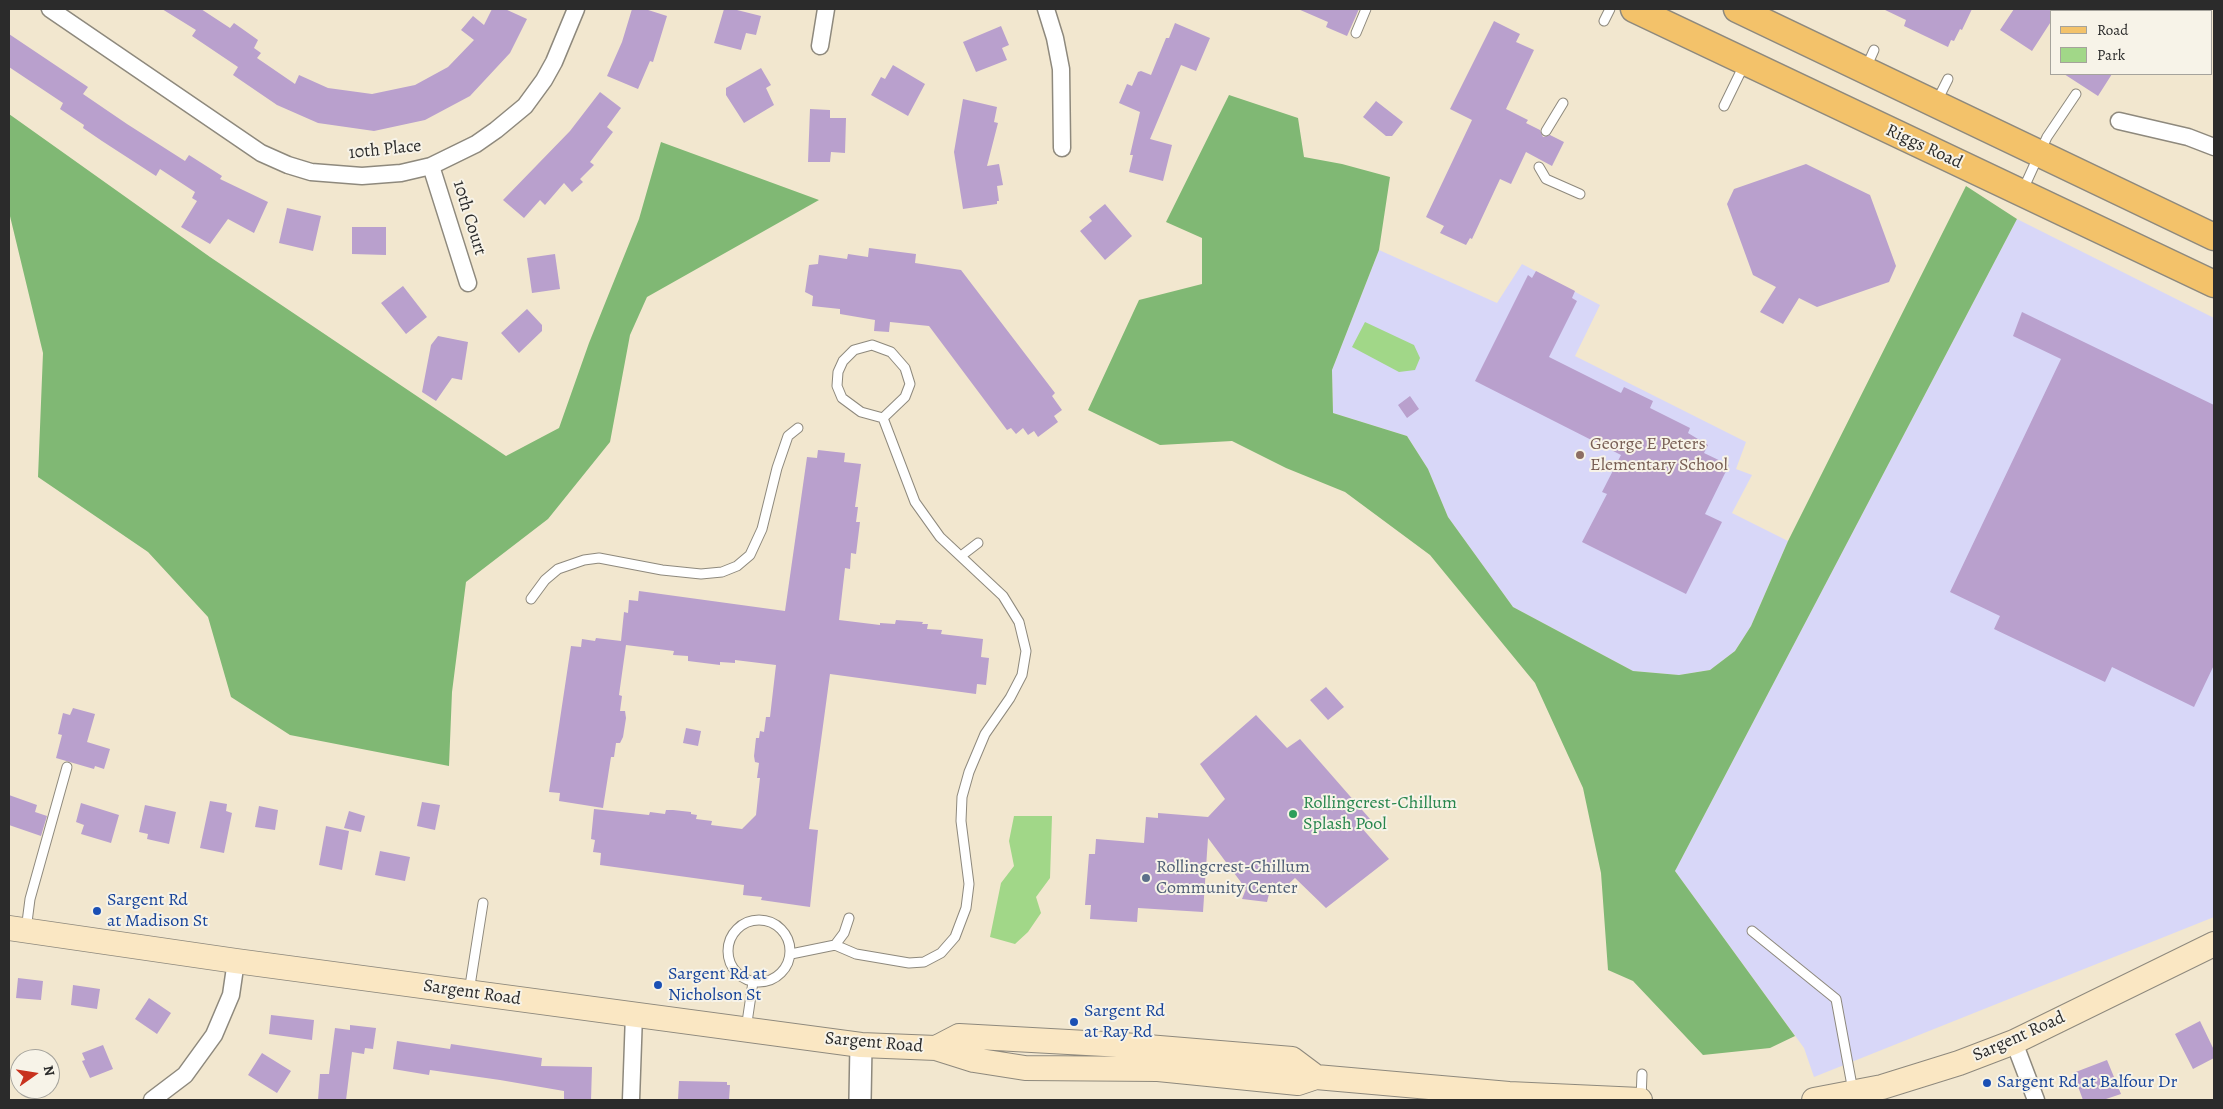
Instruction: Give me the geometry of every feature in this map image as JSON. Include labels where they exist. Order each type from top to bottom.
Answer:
[{"type":"main road","name":"Riggs Road","points":[[1634,9],[2214,284]]},
{"type":"main road","points":[[1737,9],[1869,60],[1936,104],[2214,237]]},
{"type":"main road","name":"Sargent Road","points":[[17,929],[236,961],[861,1045],[936,1048],[959,1036],[1123,1045],[1292,1059],[1316,1077],[1509,1094],[1640,1100]]},
{"type":"main road","name":"Sargent Road","points":[[1814,1100],[1854,1094],[1919,1077],[2014,1042],[2214,944]]},
{"type":"street","name":"10th Place","points":[[50,9],[261,153],[288,165],[311,172],[362,176],[401,173],[432,166],[476,144],[525,106],[554,62],[576,9]]},
{"type":"street","points":[[820,46],[826,9]]},
{"type":"street","points":[[1052,10],[1061,69],[1062,148]]},
{"type":"street","points":[[2119,122],[2188,137],[2214,147]]},
{"type":"street","name":"10th Court","points":[[432,166],[468,283]]},
{"type":"street","points":[[156,1099],[184,1076],[214,1035],[231,995],[236,961]]},
{"type":"street","points":[[631,1100],[634,1014]]},
{"type":"street","points":[[2014,1042],[2036,1100]]},
{"type":"street","points":[[860,1100],[861,1045]]},
{"type":"lane","points":[[1356,33],[1366,9]]},
{"type":"lane","points":[[1604,21],[1610,9]]},
{"type":"lane","points":[[1724,106],[1746,62]]},
{"type":"lane","points":[[1936,104],[1948,79]]},
{"type":"lane","points":[[2022,193],[2047,137],[2076,94]]},
{"type":"lane","points":[[1546,131],[1563,103]]},
{"type":"lane","points":[[1539,166],[1546,179],[1580,194]]},
{"type":"lane","points":[[872,345],[892,352],[905,368],[910,384],[905,397],[882,418],[861,412],[842,398],[837,386],[838,372],[842,361],[854,350],[872,345]]},
{"type":"lane","points":[[791,954],[835,945],[856,954],[909,963],[924,962],[941,953],[955,937],[966,908],[969,884],[961,821],[962,797],[969,772],[985,734],[1010,698],[1022,675],[1026,651],[1019,622],[1003,596],[940,537],[915,502],[882,418]]},
{"type":"lane","points":[[531,599],[544,580],[558,569],[584,560],[599,558],[662,570],[701,574],[722,572],[737,566],[750,555],[762,529],[777,468],[788,436],[798,428]]},
{"type":"lane","points":[[961,556],[978,543]]},
{"type":"lane","points":[[17,929],[30,899],[67,768]]},
{"type":"lane","points":[[469,992],[483,903]]},
{"type":"lane","points":[[835,945],[844,933],[849,918]]},
{"type":"lane","points":[[749,921],[770,921],[786,934],[791,954],[782,973],[769,981],[753,982],[736,972],[728,954],[730,939],[739,926],[749,921]]},
{"type":"lane","points":[[1752,931],[1836,999],[1854,1094]]},
{"type":"lane","points":[[746,1029],[753,982]]},
{"type":"lane","points":[[1640,1100],[1642,1074]]},
{"type":"shaded area","points":[[2017,219],[2214,318],[2214,917],[1814,1077],[1804,1048],[1675,871]]},
{"type":"shaded area","name":"George E Peters Elementary School","points":[[1379,250],[1497,303],[1522,264],[1600,305],[1575,356],[1746,442],[1736,469],[1752,475],[1732,513],[1788,541],[1751,626],[1735,651],[1710,670],[1679,675],[1633,671],[1513,607],[1448,517],[1428,469],[1407,436],[1333,413],[1332,370]]},
{"type":"green space","points":[[1229,95],[1298,118],[1304,157],[1342,164],[1390,177],[1379,250],[1332,370],[1333,413],[1407,436],[1428,469],[1448,517],[1513,607],[1633,671],[1679,675],[1710,670],[1735,651],[1751,626],[1788,541],[1966,186],[2017,219],[1675,871],[1795,1036],[1770,1048],[1703,1055],[1633,981],[1608,970],[1601,873],[1583,788],[1535,683],[1430,555],[1345,492],[1286,468],[1232,441],[1160,445],[1088,410],[1139,300],[1202,284],[1202,238],[1166,222]]},
{"type":"green space","points":[[9,114],[210,257],[506,456],[559,428],[589,343],[639,219],[661,142],[819,200],[647,297],[630,335],[610,442],[548,519],[466,582],[452,692],[449,766],[290,735],[231,697],[208,617],[148,552],[38,477],[43,353],[9,212]]},
{"type":"green space","points":[[1365,322],[1414,345],[1420,358],[1415,370],[1399,372],[1352,347]]},
{"type":"green space","points":[[1014,816],[1052,816],[1050,878],[1036,897],[1041,913],[1028,932],[1015,944],[990,937],[1001,883],[1014,866],[1009,841]]},
{"type":"building","points":[[162,9],[201,9],[230,28],[234,23],[258,40],[254,48],[261,53],[257,58],[295,84],[299,75],[328,88],[372,94],[415,85],[448,67],[474,40],[461,30],[473,16],[484,25],[492,9],[505,9],[527,19],[510,53],[470,96],[425,120],[374,131],[318,123],[277,105],[233,75],[238,67],[192,36],[196,30]]},
{"type":"building","points":[[632,9],[645,9],[667,16],[653,62],[650,61],[638,89],[607,76],[622,42]]},
{"type":"building","points":[[724,9],[733,9],[761,16],[756,35],[746,33],[741,50],[714,43]]},
{"type":"building","points":[[1298,9],[1359,9],[1347,36],[1326,27],[1328,22]]},
{"type":"building","points":[[1883,9],[1972,9],[1962,30],[1960,29],[1954,41],[1951,40],[1948,47],[1904,26],[1906,20]]},
{"type":"building","points":[[2014,9],[2059,9],[2050,10],[2050,23],[2032,51],[2000,30]]},
{"type":"building","points":[[1494,21],[1520,34],[1516,42],[1534,50],[1506,109],[1528,120],[1526,123],[1540,130],[1543,137],[1550,135],[1564,142],[1552,166],[1526,152],[1511,184],[1500,179],[1472,239],[1470,238],[1466,245],[1440,233],[1444,226],[1426,217],[1472,120],[1450,109]]},
{"type":"building","points":[[1175,23],[1210,38],[1196,71],[1181,65],[1150,139],[1172,145],[1163,181],[1129,172],[1133,155],[1130,155],[1140,112],[1119,103],[1127,84],[1132,86],[1138,72],[1141,71],[1151,75],[1166,38],[1169,38]]},
{"type":"building","points":[[1001,26],[1009,45],[1002,48],[1007,60],[976,72],[963,42]]},
{"type":"building","points":[[9,34],[88,87],[83,94],[127,124],[185,161],[189,155],[222,176],[220,179],[268,202],[254,233],[228,219],[210,244],[181,227],[197,201],[192,198],[195,192],[160,169],[156,176],[102,141],[83,128],[84,125],[60,109],[63,103],[9,67]]},
{"type":"building","points":[[893,65],[925,84],[908,116],[871,95],[881,77],[885,79]]},
{"type":"building","points":[[761,68],[771,85],[766,88],[774,105],[744,123],[726,95],[726,88]]},
{"type":"building","points":[[2066,75],[2111,75],[2098,96]]},
{"type":"building","points":[[600,92],[621,108],[607,127],[613,132],[590,162],[594,165],[580,179],[583,182],[572,192],[564,183],[545,205],[540,200],[524,218],[503,200],[570,131]]},
{"type":"building","points":[[963,99],[997,107],[994,122],[998,123],[987,166],[999,164],[1003,185],[997,186],[999,201],[997,201],[997,204],[963,209],[954,152]]},
{"type":"building","points":[[1376,101],[1403,122],[1392,136],[1386,136],[1363,117]]},
{"type":"building","points":[[810,109],[830,110],[830,118],[846,118],[845,153],[831,152],[830,162],[808,162]]},
{"type":"building","points":[[1806,164],[1870,195],[1896,266],[1889,282],[1817,307],[1799,298],[1783,324],[1760,312],[1776,287],[1753,275],[1727,204],[1734,189]]},
{"type":"building","points":[[1105,204],[1132,236],[1105,260],[1080,231],[1092,221],[1089,217]]},
{"type":"building","points":[[287,208],[321,216],[313,251],[279,243]]},
{"type":"building","points":[[352,227],[386,227],[386,255],[352,254]]},
{"type":"building","points":[[869,248],[916,254],[915,263],[961,270],[1055,393],[1052,396],[1062,410],[1054,416],[1058,422],[1038,437],[1034,431],[1028,435],[1023,428],[1016,434],[1011,428],[1007,430],[929,326],[890,322],[889,332],[874,331],[875,320],[840,314],[840,309],[812,306],[813,296],[805,292],[809,265],[818,264],[819,255],[847,259],[848,254],[868,257]]},
{"type":"building","points":[[555,254],[560,289],[532,293],[527,258]]},
{"type":"building","points":[[1536,271],[1575,291],[1572,298],[1577,301],[1549,357],[1621,393],[1624,387],[1653,401],[1650,408],[1690,428],[1688,433],[1708,445],[1704,453],[1729,465],[1705,514],[1722,522],[1686,594],[1582,542],[1607,494],[1602,492],[1621,455],[1475,381],[1528,275],[1532,278]]},
{"type":"building","points":[[403,286],[427,317],[406,334],[381,303]]},
{"type":"building","points":[[527,309],[542,325],[542,331],[519,353],[501,333]]},
{"type":"building","points":[[2022,312],[2214,405],[2214,665],[2194,707],[2112,667],[2105,682],[1994,629],[2000,616],[1950,592],[2061,359],[2013,336]]},
{"type":"building","points":[[438,336],[468,342],[462,380],[452,378],[436,401],[422,392],[431,345]]},
{"type":"building","points":[[1410,396],[1419,409],[1407,418],[1398,405]]},
{"type":"building","points":[[818,450],[845,453],[844,462],[861,464],[855,507],[858,507],[856,522],[860,522],[856,554],[851,553],[850,569],[845,568],[839,620],[880,625],[880,623],[895,624],[896,620],[923,622],[922,624],[928,624],[927,629],[942,630],[941,634],[983,639],[981,657],[989,658],[986,685],[977,684],[976,694],[830,674],[809,829],[818,830],[810,907],[761,900],[762,897],[743,895],[744,885],[600,865],[601,853],[593,852],[595,840],[591,839],[594,809],[649,815],[650,812],[665,814],[666,810],[691,812],[691,814],[697,815],[696,819],[712,821],[711,825],[742,829],[756,815],[760,778],[757,778],[759,763],[755,762],[754,756],[756,738],[759,738],[760,731],[764,732],[766,717],[770,717],[776,665],[735,660],[735,663],[720,662],[720,665],[688,661],[688,656],[673,655],[674,651],[626,645],[619,695],[622,696],[620,711],[625,711],[626,718],[623,737],[620,743],[616,743],[614,757],[611,757],[603,808],[559,801],[560,793],[549,792],[571,646],[581,647],[582,639],[595,641],[596,638],[621,641],[624,612],[628,613],[629,600],[638,601],[639,591],[785,611],[807,457],[817,458]]},
{"type":"building","points":[[1326,687],[1344,707],[1328,720],[1310,700]]},
{"type":"building","points":[[73,708],[95,714],[87,742],[110,749],[104,769],[95,766],[94,769],[56,758],[62,735],[58,734],[63,713],[70,715]]},
{"type":"building","name":"Rollingcrest-Chillum Splash Pool","points":[[1256,715],[1287,748],[1300,739],[1370,819],[1361,827],[1389,859],[1326,908],[1295,878],[1283,889],[1272,882],[1267,902],[1242,899],[1246,889],[1208,838],[1203,912],[1138,908],[1137,922],[1090,919],[1091,905],[1085,905],[1089,854],[1095,854],[1096,839],[1144,843],[1146,817],[1158,818],[1158,813],[1208,817],[1225,799],[1200,764]]},
{"type":"building","points":[[686,728],[701,731],[698,746],[683,743]]},
{"type":"building","points":[[9,795],[37,805],[35,812],[47,816],[41,836],[9,825]]},
{"type":"building","points":[[210,801],[227,804],[226,811],[232,813],[224,853],[200,848]]},
{"type":"building","points":[[422,802],[440,805],[435,830],[417,826]]},
{"type":"building","points":[[81,803],[119,815],[111,843],[81,834],[84,825],[76,822]]},
{"type":"building","points":[[145,805],[176,812],[169,844],[147,839],[148,834],[139,832]]},
{"type":"building","points":[[259,806],[278,810],[275,830],[255,827]]},
{"type":"building","points":[[349,811],[365,816],[361,832],[344,828]]},
{"type":"building","points":[[326,826],[349,831],[342,870],[319,865]]},
{"type":"building","points":[[380,851],[410,857],[405,881],[375,875]]},
{"type":"building","points":[[18,978],[43,981],[41,1000],[16,998]]},
{"type":"building","points":[[73,985],[100,989],[97,1009],[71,1005]]},
{"type":"building","points":[[149,998],[171,1013],[157,1034],[135,1019]]},
{"type":"building","points":[[271,1015],[314,1020],[312,1040],[269,1034]]},
{"type":"building","points":[[2200,1021],[2214,1050],[2214,1058],[2193,1069],[2175,1034]]},
{"type":"building","points":[[350,1025],[376,1028],[373,1049],[365,1048],[364,1054],[352,1052],[346,1100],[318,1100],[320,1074],[329,1074],[335,1028],[350,1030]]},
{"type":"building","points":[[397,1041],[450,1049],[451,1044],[542,1058],[541,1066],[592,1067],[591,1100],[564,1100],[564,1091],[500,1080],[430,1070],[429,1075],[393,1069]]},
{"type":"building","points":[[103,1045],[113,1069],[90,1078],[82,1061],[85,1060],[82,1053]]},
{"type":"building","points":[[262,1053],[291,1071],[277,1093],[248,1075]]},
{"type":"building","points":[[2107,1060],[2121,1094],[2103,1100],[2083,1100],[2073,1073]]},
{"type":"building","points":[[679,1081],[727,1082],[727,1085],[730,1085],[729,1100],[678,1100]]},
{"type":"place","name":"George E Peters Elementary School","points":[[1580,455]]},
{"type":"place","name":"Rollingcrest-Chillum Splash Pool","points":[[1293,814]]},
{"type":"place","name":"Rollingcrest-Chillum Community Center","points":[[1146,878]]},
{"type":"place","name":"Sargent Rd at Madison St","points":[[97,911]]},
{"type":"place","name":"Sargent Rd at Nicholson St","points":[[658,985]]},
{"type":"place","name":"Sargent Rd at Ray Rd","points":[[1074,1022]]},
{"type":"place","name":"Sargent Rd at Balfour Dr","points":[[1987,1083]]}]
